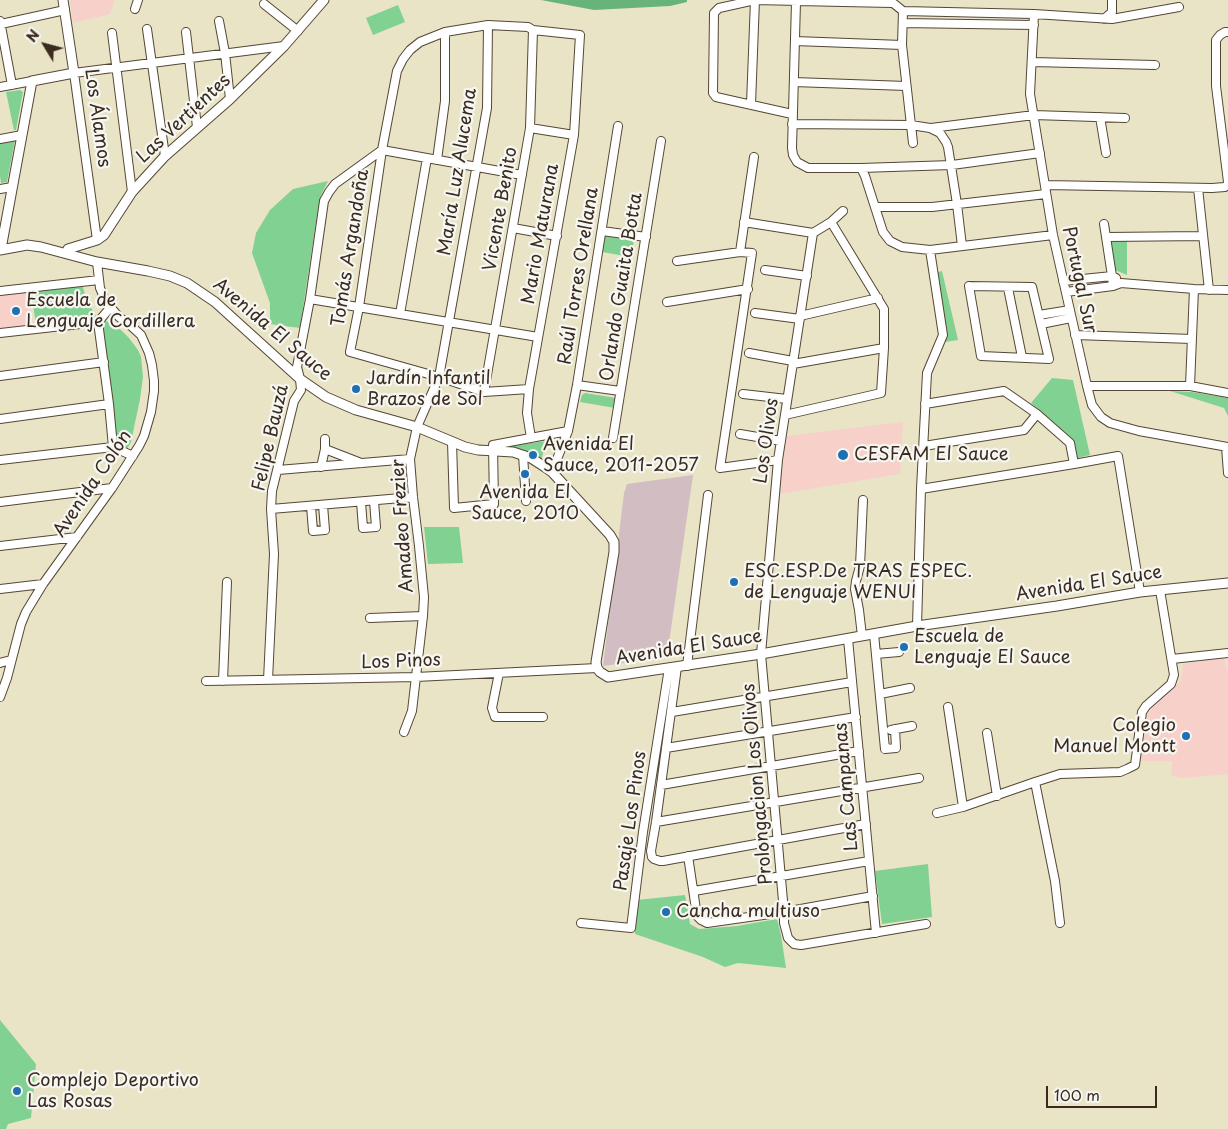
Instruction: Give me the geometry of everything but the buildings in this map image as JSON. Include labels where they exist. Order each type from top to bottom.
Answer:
[{"type":"street","name":"Los Álamos","points":[[63,0],[97,240]]},
{"type":"street","points":[[135,9],[138,0]]},
{"type":"street","points":[[792,114],[716,97],[713,94],[714,13],[719,8],[755,0],[893,3],[903,11],[1034,14],[1112,20],[1179,7]]},
{"type":"street","points":[[751,104],[755,0]]},
{"type":"street","points":[[1104,19],[1112,12],[1112,0]]},
{"type":"street","name":"Las Vertientes","points":[[97,240],[104,235],[132,192],[165,156],[230,99],[284,46],[321,1]]},
{"type":"street","points":[[796,2],[792,152],[801,164],[808,168],[952,165],[1040,153]]},
{"type":"street","points":[[264,4],[298,31]]},
{"type":"street","points":[[12,85],[0,22],[65,10]]},
{"type":"street","points":[[903,11],[902,45],[913,144]]},
{"type":"street","name":"Portugal Sur","points":[[1034,14],[1030,94],[1053,235],[1070,314],[1094,409],[1110,423],[1139,431],[1227,447]]},
{"type":"street","points":[[219,21],[230,99]]},
{"type":"street","points":[[903,23],[1034,25]]},
{"type":"street","name":"Tomás Argandoña","points":[[439,377],[350,352],[359,307],[382,150],[397,71],[410,50],[420,42],[445,32],[488,25],[528,27],[533,30],[580,34]]},
{"type":"street","name":"María Luz Alucema","points":[[448,322],[487,108],[488,25]]},
{"type":"street","points":[[147,29],[165,156]]},
{"type":"street","name":"Vicente Benito","points":[[484,392],[530,128],[533,30]]},
{"type":"street","points":[[186,32],[197,127]]},
{"type":"street","points":[[437,160],[445,101],[445,32]]},
{"type":"street","points":[[1045,185],[1225,187],[1228,183],[1216,86],[1216,40],[1220,35],[1228,32]]},
{"type":"street","points":[[112,33],[132,192]]},
{"type":"street","name":"Mario Maturana","points":[[531,438],[527,413],[529,389],[574,135],[580,34]]},
{"type":"street","points":[[795,41],[902,45]]},
{"type":"street","points":[[0,87],[74,73],[284,46]]},
{"type":"street","points":[[1032,62],[1155,66]]},
{"type":"street","points":[[0,250],[32,82]]},
{"type":"street","points":[[794,82],[906,86]]},
{"type":"street","points":[[792,124],[911,125],[930,128],[1034,115],[1125,118]]},
{"type":"street","points":[[1100,117],[1106,154]]},
{"type":"street","name":"Raúl Torres Orellana","points":[[552,472],[568,431],[618,126]]},
{"type":"street","points":[[530,128],[574,135]]},
{"type":"street","points":[[930,128],[940,133],[946,142],[952,165],[962,246]]},
{"type":"street","points":[[0,139],[22,135]]},
{"type":"street","name":"Orlando Guaita Botta","points":[[613,438],[661,142]]},
{"type":"street","points":[[382,150],[522,175]]},
{"type":"street","name":"Felipe Bauzá","points":[[268,680],[274,554],[271,509],[272,491],[294,401],[301,390],[297,367],[310,298],[323,206],[329,192],[336,184],[382,150]]},
{"type":"street","points":[[740,252],[754,157]]},
{"type":"street","points":[[400,314],[427,158]]},
{"type":"street","points":[[861,168],[876,207],[883,232],[890,241],[902,247],[930,250],[1053,235]]},
{"type":"street","points":[[0,189],[12,187]]},
{"type":"street","points":[[1198,188],[1208,290]]},
{"type":"street","points":[[876,207],[932,207],[1046,194]]},
{"type":"street","points":[[744,222],[813,233],[831,222],[843,211]]},
{"type":"street","points":[[785,414],[882,393],[884,309],[831,222]]},
{"type":"street","points":[[1104,224],[1113,286]]},
{"type":"street","points":[[513,228],[557,236]]},
{"type":"street","points":[[602,230],[646,237]]},
{"type":"street","name":"Los Olivos","points":[[762,654],[778,460],[813,233]]},
{"type":"street","points":[[1106,237],[1203,236]]},
{"type":"street","points":[[66,253],[68,250],[97,240]]},
{"type":"street","name":"Avenida El Sauce","points":[[0,250],[27,245],[40,246],[97,262],[148,270],[170,276],[187,283],[215,302],[300,379],[326,397],[346,406],[417,427],[452,442],[472,448],[513,452],[538,462],[552,472],[610,535],[614,542],[596,662],[597,668],[602,674],[612,677],[762,654],[917,626],[1140,592],[1228,583]]},
{"type":"street","points":[[917,626],[927,372],[943,335],[930,250]]},
{"type":"street","points":[[677,261],[740,252],[752,253],[720,468],[778,460]]},
{"type":"street","name":"Avenida Colón","points":[[0,697],[21,624],[42,584],[133,456],[144,436],[151,412],[154,392],[154,371],[149,352],[141,335],[110,308],[98,280],[97,262]]},
{"type":"street","points":[[765,270],[806,276]]},
{"type":"street","points":[[1063,281],[1112,276],[1121,282],[1194,289],[1228,290]]},
{"type":"street","points":[[0,291],[98,280]]},
{"type":"street","points":[[1066,292],[1113,286],[1121,282]]},
{"type":"street","points":[[969,286],[1032,287],[1039,316],[1050,359],[981,356],[969,286]]},
{"type":"street","points":[[1008,288],[1022,357]]},
{"type":"street","points":[[667,302],[748,289]]},
{"type":"street","points":[[1190,386],[1194,289]]},
{"type":"street","points":[[310,298],[538,337]]},
{"type":"street","points":[[755,313],[800,317],[878,298]]},
{"type":"street","points":[[0,333],[98,322],[110,308]]},
{"type":"street","points":[[1039,316],[1070,314]]},
{"type":"street","points":[[1041,324],[1070,314]]},
{"type":"street","points":[[98,322],[113,447]]},
{"type":"street","name":"Amadeo Frezier","points":[[404,732],[412,711],[423,616],[423,588],[410,459],[417,427],[439,377],[448,322]]},
{"type":"street","points":[[1075,335],[1192,339]]},
{"type":"street","points":[[748,354],[793,362],[884,348]]},
{"type":"street","points":[[0,376],[104,362]]},
{"type":"street","points":[[439,377],[484,392],[529,389]]},
{"type":"street","points":[[576,385],[620,391]]},
{"type":"street","points":[[1087,386],[1190,386],[1228,393]]},
{"type":"street","points":[[925,404],[1004,391],[1037,414],[1070,443],[1074,464]]},
{"type":"street","points":[[743,394],[787,399]]},
{"type":"street","points":[[0,419],[109,404]]},
{"type":"street","points":[[924,446],[1024,430],[1037,414]]},
{"type":"street","points":[[452,442],[454,508],[494,504],[493,446],[568,431]]},
{"type":"street","points":[[740,434],[781,441]]},
{"type":"street","points":[[321,467],[325,449],[325,438]]},
{"type":"street","points":[[0,460],[113,447],[133,456]]},
{"type":"street","points":[[1227,447],[1228,473]]},
{"type":"street","points":[[325,449],[363,464]]},
{"type":"street","points":[[523,455],[526,501]]},
{"type":"street","points":[[921,489],[1118,456],[1140,592]]},
{"type":"street","points":[[278,470],[410,459]]},
{"type":"street","points":[[0,502],[112,488]]},
{"type":"street","points":[[687,666],[708,495]]},
{"type":"street","points":[[271,509],[413,498]]},
{"type":"street","points":[[862,636],[855,589],[860,566],[863,500]]},
{"type":"street","points":[[361,502],[363,528],[376,527],[374,501]]},
{"type":"street","points":[[311,506],[313,531],[325,530],[323,505]]},
{"type":"street","points":[[0,546],[77,537]]},
{"type":"street","points":[[223,680],[227,582]]},
{"type":"street","points":[[0,589],[42,584]]},
{"type":"street","points":[[937,813],[963,807],[1060,774],[1120,772],[1135,764],[1142,712],[1146,706],[1169,686],[1174,671],[1160,590]]},
{"type":"street","points":[[370,618],[423,616]]},
{"type":"street","points":[[874,634],[885,749],[896,748],[895,729]]},
{"type":"street","name":"Las Campanas","points":[[848,639],[876,933]]},
{"type":"street","points":[[876,654],[899,652]]},
{"type":"street","points":[[1172,659],[1228,653]]},
{"type":"street","name":"Prolongacion Los Olivos","points":[[762,654],[784,923],[787,935],[792,942],[801,946],[926,924]]},
{"type":"street","points":[[0,663],[11,660]]},
{"type":"street","name":"Los Pinos","points":[[206,680],[416,677],[597,668]]},
{"type":"street","points":[[673,668],[672,712],[651,851],[654,859],[660,861],[866,824]]},
{"type":"street","name":"Pasaje Los Pinos","points":[[581,923],[631,928],[643,832],[673,668]]},
{"type":"street","points":[[499,673],[492,708],[495,716],[543,717]]},
{"type":"street","points":[[672,712],[852,682]]},
{"type":"street","points":[[880,694],[910,688]]},
{"type":"street","points":[[948,707],[963,807]]},
{"type":"street","points":[[666,748],[856,716]]},
{"type":"street","points":[[884,731],[912,726]]},
{"type":"street","points":[[987,733],[997,796]]},
{"type":"street","points":[[661,785],[859,751]]},
{"type":"street","points":[[656,822],[919,778]]},
{"type":"street","points":[[1034,782],[1055,881],[1060,922]]},
{"type":"street","points":[[688,856],[697,916],[710,924],[873,896]]},
{"type":"street","points":[[694,891],[869,861]]},
{"type":"shaded area","points":[[70,0],[115,0],[110,14],[73,23]]},
{"type":"shaded area","name":"Escuela de Lenguaje Cordillera","points":[[29,292],[33,326],[0,331],[0,296]]},
{"type":"shaded area","name":"CESFAM El Sauce","points":[[903,422],[900,475],[780,494],[786,436]]},
{"type":"shaded area","points":[[693,475],[667,657],[603,666],[624,493],[627,484]]},
{"type":"shaded area","name":"Colegio Manuel Montt","points":[[1224,658],[1228,674],[1228,774],[1183,778],[1171,776],[1172,761],[1140,761],[1148,712],[1180,682],[1183,664]]},
{"type":"green space","points":[[541,0],[687,0],[687,2],[670,6],[594,10]]},
{"type":"green space","points":[[398,5],[405,22],[373,35],[366,18]]},
{"type":"green space","points":[[20,90],[23,92],[16,130],[14,130],[6,92]]},
{"type":"green space","points":[[15,140],[7,182],[1,183],[0,143]]},
{"type":"green space","points":[[328,181],[321,195],[318,209],[300,328],[270,324],[270,303],[252,253],[256,233],[270,210],[293,189]]},
{"type":"green space","points":[[605,236],[634,241],[631,257],[602,252]]},
{"type":"green space","points":[[1127,240],[1127,275],[1115,270],[1111,242]]},
{"type":"green space","points":[[942,271],[958,340],[945,342],[947,332],[938,272]]},
{"type":"green space","points":[[82,283],[86,299],[97,318],[36,325],[31,291]]},
{"type":"green space","points":[[103,319],[119,328],[129,338],[141,357],[143,377],[140,399],[131,442],[127,449],[116,445]]},
{"type":"green space","points":[[1052,378],[1073,380],[1090,455],[1077,458],[1073,439],[1031,403]]},
{"type":"green space","points":[[1170,391],[1192,392],[1228,398],[1228,416],[1224,408]]},
{"type":"green space","points":[[585,393],[616,398],[615,408],[580,402],[582,395]]},
{"type":"green space","points":[[547,441],[541,460],[529,452],[517,448],[501,447]]},
{"type":"green space","points":[[424,527],[459,527],[463,563],[428,564]]},
{"type":"green space","points":[[928,864],[932,917],[882,924],[875,871]]},
{"type":"green space","points":[[685,895],[690,924],[699,929],[737,926],[777,919],[786,968],[738,963],[725,967],[703,957],[635,934],[634,917],[637,900]]},
{"type":"green space","name":"Complejo Deportivo Las Rosas","points":[[0,1020],[36,1064],[31,1118],[8,1124],[6,1129],[0,1129]]},
{"type":"place","name":"Escuela de Lenguaje Cordillera","points":[[16,311]]},
{"type":"place","name":"Jardín Infantil Brazos de Sol","points":[[356,389]]},
{"type":"place","name":"Avenida El Sauce, 2011-2057","points":[[533,455]]},
{"type":"place","name":"CESFAM El Sauce","points":[[843,455]]},
{"type":"place","name":"Avenida El Sauce, 2010","points":[[525,474]]},
{"type":"place","name":"ESC.ESP.De TRAS ESPEC. de Lenguaje WENUI","points":[[734,582]]},
{"type":"place","name":"Escuela de Lenguaje El Sauce","points":[[904,647]]},
{"type":"place","name":"Colegio Manuel Montt","points":[[1186,736]]},
{"type":"place","name":"Cancha multiuso","points":[[666,912]]},
{"type":"place","name":"Complejo Deportivo Las Rosas","points":[[17,1091]]}]
